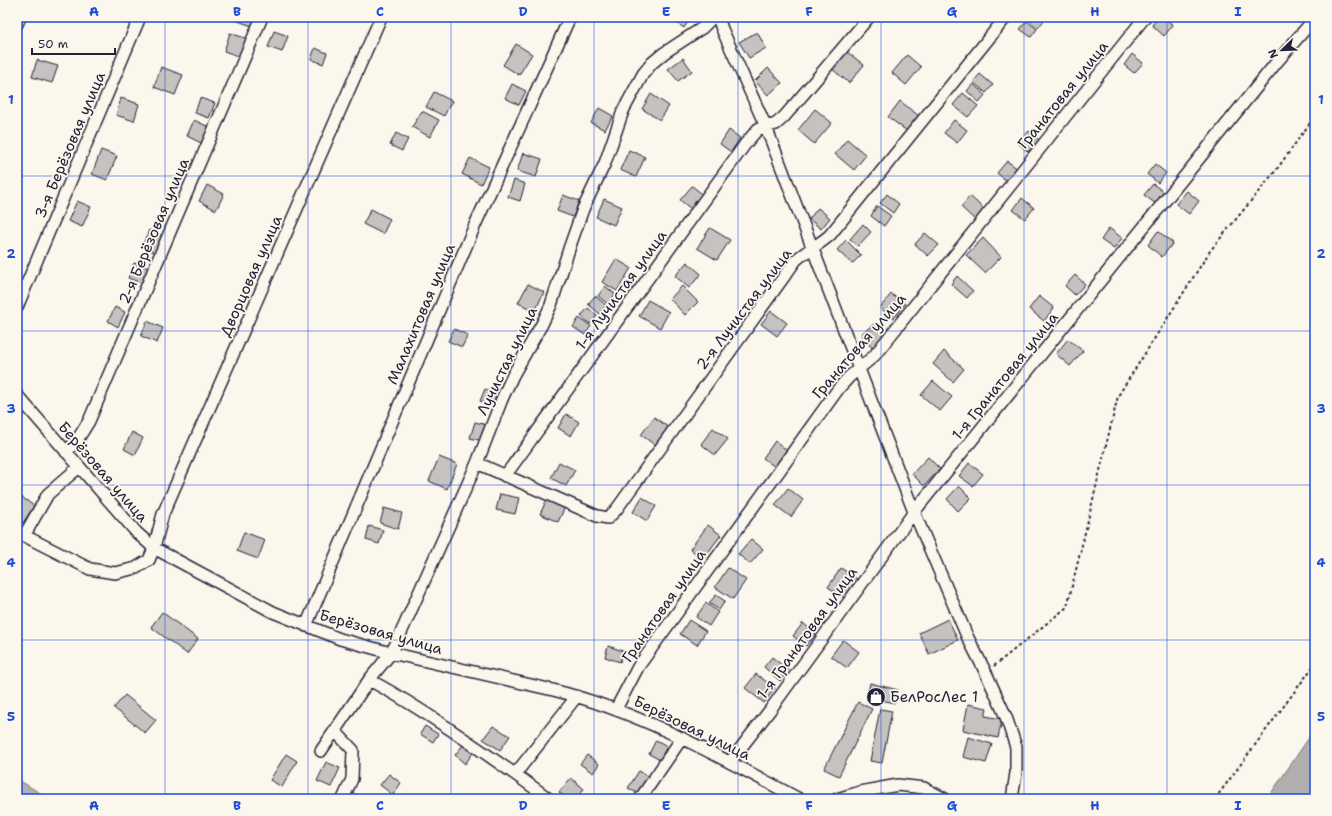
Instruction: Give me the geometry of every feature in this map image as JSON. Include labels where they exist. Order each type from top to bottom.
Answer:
[{"type":"street","points":[[17,24],[20,17]]},
{"type":"street","name":"3-я Берёзовая улица","points":[[17,307],[140,17]]},
{"type":"street","name":"2-я Берёзовая улица","points":[[66,452],[76,442],[89,421],[262,17]]},
{"type":"street","name":"Дворцовая улица","points":[[154,548],[163,514],[381,17]]},
{"type":"street","name":"Малахитовая улица","points":[[306,626],[475,225],[570,17]]},
{"type":"street","name":"Лучистая улица","points":[[321,751],[369,680],[391,653],[396,644],[477,463],[510,381],[551,305],[580,216],[605,163],[623,111],[643,74],[652,63],[664,53],[702,28],[713,17]]},
{"type":"street","points":[[718,17],[722,30],[766,127],[858,370],[914,512],[967,636],[1006,717],[1016,747],[1016,773],[1012,799]]},
{"type":"street","name":"1-я Лучистая улица","points":[[505,476],[746,143],[758,129],[776,124],[784,117],[869,17]]},
{"type":"street","name":"2-я Лучистая улица","points":[[505,476],[597,516],[608,518],[616,510],[796,260],[803,253],[821,243],[830,235],[1006,17]]},
{"type":"street","name":"Гранатовая улица","points":[[616,709],[638,667],[839,388],[849,377],[874,356],[1145,17]]},
{"type":"street","name":"1-я Гранатовая улица","points":[[730,762],[770,710],[914,512],[1276,62],[1315,18]]},
{"type":"street","name":"Берёзовая улица","points":[[17,395],[137,533],[154,548],[273,612],[340,639],[391,653],[577,696],[616,709],[682,738],[799,799]]},
{"type":"street","points":[[477,463],[505,476]]},
{"type":"street","points":[[79,467],[48,494],[21,534],[90,569],[115,574],[136,568],[149,560],[154,548]]},
{"type":"street","points":[[369,680],[396,694],[516,773],[549,799]]},
{"type":"street","points":[[516,773],[577,696]]},
{"type":"street","points":[[335,730],[353,750],[352,779],[344,799]]},
{"type":"street","points":[[640,799],[682,738]]},
{"type":"street","points":[[837,799],[860,792],[898,785],[924,788],[945,799]]},
{"type":"path","points":[[986,673],[1067,607],[1118,396],[1210,251],[1277,169],[1315,116]]},
{"type":"path","points":[[1215,799],[1315,664]]},
{"type":"shaded area","points":[[1315,729],[1315,799],[1267,799]]},
{"type":"shaded area","points":[[17,779],[50,799],[17,799]]},
{"type":"building","points":[[236,17],[256,17],[252,26],[235,20]]},
{"type":"building","points":[[672,17],[691,17],[684,28],[671,19]]},
{"type":"building","points":[[1042,17],[1045,19],[1038,28],[1027,18]]},
{"type":"building","points":[[1159,17],[1163,17],[1173,25],[1164,36],[1152,25]]},
{"type":"building","points":[[1027,21],[1037,29],[1031,37],[1020,29]]},
{"type":"building","points":[[274,31],[288,36],[282,52],[268,47]]},
{"type":"building","points":[[757,32],[766,48],[749,58],[739,42]]},
{"type":"building","points":[[230,33],[248,39],[241,57],[224,51]]},
{"type":"building","points":[[516,44],[532,54],[519,75],[503,65]]},
{"type":"building","points":[[315,48],[327,53],[323,64],[311,59]]},
{"type":"building","points":[[846,51],[864,65],[849,83],[832,69]]},
{"type":"building","points":[[1132,54],[1143,63],[1134,73],[1124,65]]},
{"type":"building","points":[[907,55],[921,67],[906,85],[892,73]]},
{"type":"building","points":[[683,58],[692,71],[678,81],[668,69]]},
{"type":"building","points":[[37,60],[58,66],[52,83],[32,77]]},
{"type":"building","points":[[161,67],[183,75],[175,95],[154,87]]},
{"type":"building","points":[[768,68],[782,83],[768,95],[755,81]]},
{"type":"building","points":[[980,74],[993,85],[986,93],[973,82]]},
{"type":"building","points":[[512,84],[526,91],[519,105],[505,98]]},
{"type":"building","points":[[973,84],[985,95],[979,102],[967,91]]},
{"type":"building","points":[[434,92],[452,101],[444,116],[426,107]]},
{"type":"building","points":[[963,93],[978,106],[968,117],[953,105]]},
{"type":"building","points":[[651,94],[669,106],[660,120],[642,109]]},
{"type":"building","points":[[121,98],[139,104],[134,121],[116,115]]},
{"type":"building","points":[[200,98],[215,103],[209,118],[195,113]]},
{"type":"building","points":[[900,101],[919,116],[907,131],[888,117]]},
{"type":"building","points":[[599,108],[613,116],[605,130],[591,123]]},
{"type":"building","points":[[815,109],[832,123],[814,144],[798,130]]},
{"type":"building","points":[[422,111],[439,120],[430,137],[412,127]]},
{"type":"building","points":[[194,120],[211,128],[203,144],[187,136]]},
{"type":"building","points":[[954,120],[967,130],[957,143],[944,133]]},
{"type":"building","points":[[729,130],[740,138],[731,152],[720,144]]},
{"type":"building","points":[[1029,131],[1039,140],[1028,152],[1018,143]]},
{"type":"building","points":[[396,133],[408,139],[402,151],[390,145]]},
{"type":"building","points":[[847,139],[866,155],[854,170],[835,154]]},
{"type":"building","points":[[101,150],[117,156],[107,180],[92,174]]},
{"type":"building","points":[[629,150],[645,157],[636,177],[620,170]]},
{"type":"building","points":[[523,153],[542,159],[536,177],[517,171]]},
{"type":"building","points":[[470,158],[489,167],[481,184],[462,174]]},
{"type":"building","points":[[1007,161],[1018,169],[1008,182],[997,173]]},
{"type":"building","points":[[1155,164],[1166,173],[1158,183],[1147,174]]},
{"type":"building","points":[[514,180],[525,184],[520,201],[508,197]]},
{"type":"building","points":[[1153,184],[1165,193],[1156,204],[1144,195]]},
{"type":"building","points":[[207,185],[224,194],[216,210],[199,201]]},
{"type":"building","points":[[692,186],[702,194],[691,209],[680,200]]},
{"type":"building","points":[[1187,191],[1199,201],[1189,214],[1176,204]]},
{"type":"building","points":[[887,194],[899,204],[893,213],[880,203]]},
{"type":"building","points":[[563,195],[579,201],[573,217],[557,211]]},
{"type":"building","points":[[970,196],[985,210],[976,221],[961,207]]},
{"type":"building","points":[[1022,198],[1034,208],[1025,219],[1013,210]]},
{"type":"building","points":[[604,199],[622,207],[614,225],[596,217]]},
{"type":"building","points":[[77,201],[91,207],[82,227],[68,221]]},
{"type":"building","points":[[877,206],[891,216],[884,226],[871,216]]},
{"type":"building","points":[[818,208],[830,218],[821,229],[809,219]]},
{"type":"building","points":[[371,209],[390,219],[383,234],[363,224]]},
{"type":"building","points":[[863,224],[871,232],[858,246],[850,239]]},
{"type":"building","points":[[710,228],[730,240],[717,260],[697,248]]},
{"type":"building","points":[[1109,228],[1122,238],[1114,249],[1101,240]]},
{"type":"building","points":[[149,230],[165,237],[158,254],[142,246]]},
{"type":"building","points":[[1158,231],[1173,243],[1162,257],[1148,245]]},
{"type":"building","points":[[925,233],[939,245],[928,256],[915,244]]},
{"type":"building","points":[[983,238],[1001,257],[985,273],[966,255]]},
{"type":"building","points":[[846,240],[861,255],[852,264],[837,250]]},
{"type":"building","points":[[616,259],[631,268],[617,291],[602,282]]},
{"type":"building","points":[[687,262],[701,274],[689,288],[675,276]]},
{"type":"building","points":[[134,263],[149,268],[144,284],[128,278]]},
{"type":"building","points":[[1075,275],[1085,284],[1075,295],[1065,286]]},
{"type":"building","points":[[957,276],[973,291],[967,298],[951,284]]},
{"type":"building","points":[[528,284],[544,292],[535,311],[518,303]]},
{"type":"building","points":[[605,286],[615,294],[608,304],[598,296]]},
{"type":"building","points":[[682,286],[698,302],[685,315],[670,299]]},
{"type":"building","points":[[891,294],[905,304],[894,318],[880,308]]},
{"type":"building","points":[[595,296],[606,305],[600,314],[588,304]]},
{"type":"building","points":[[1039,296],[1054,308],[1044,321],[1029,309]]},
{"type":"building","points":[[648,300],[669,312],[660,328],[639,316]]},
{"type":"building","points":[[115,307],[125,312],[118,327],[108,321]]},
{"type":"building","points":[[588,308],[597,316],[590,324],[581,316]]},
{"type":"building","points":[[771,311],[787,323],[777,336],[761,324]]},
{"type":"building","points":[[579,318],[591,326],[585,335],[573,327]]},
{"type":"building","points":[[147,321],[163,328],[157,343],[141,336]]},
{"type":"building","points":[[874,324],[885,338],[872,348],[861,334]]},
{"type":"building","points":[[454,329],[468,335],[462,347],[448,341]]},
{"type":"building","points":[[1068,339],[1083,351],[1070,366],[1056,354]]},
{"type":"building","points":[[944,351],[964,369],[953,382],[933,364]]},
{"type":"building","points":[[933,381],[952,397],[940,411],[921,395]]},
{"type":"building","points":[[485,389],[499,395],[494,408],[480,401]]},
{"type":"building","points":[[566,414],[579,422],[571,436],[558,428]]},
{"type":"building","points":[[654,417],[668,427],[655,445],[641,435]]},
{"type":"building","points":[[475,422],[487,425],[483,441],[470,438]]},
{"type":"building","points":[[713,428],[728,439],[715,455],[701,444]]},
{"type":"building","points":[[132,432],[143,438],[135,455],[124,449]]},
{"type":"building","points":[[775,441],[788,451],[775,467],[763,458]]},
{"type":"building","points":[[439,457],[457,464],[447,489],[429,481]]},
{"type":"building","points":[[928,457],[940,469],[924,486],[912,474]]},
{"type":"building","points":[[559,462],[575,470],[566,486],[551,478]]},
{"type":"building","points":[[969,463],[983,474],[973,486],[959,476]]},
{"type":"building","points":[[959,486],[971,498],[958,511],[947,499]]},
{"type":"building","points":[[788,488],[803,500],[791,517],[775,505]]},
{"type":"building","points":[[500,494],[519,498],[515,514],[496,510]]},
{"type":"building","points":[[19,495],[34,506],[23,523],[17,519],[17,499]]},
{"type":"building","points":[[642,497],[656,506],[647,521],[633,512]]},
{"type":"building","points":[[547,499],[565,507],[558,522],[540,514]]},
{"type":"building","points":[[384,508],[402,513],[398,529],[380,523]]},
{"type":"building","points":[[708,525],[721,535],[703,559],[690,549]]},
{"type":"building","points":[[369,526],[383,530],[379,544],[366,540]]},
{"type":"building","points":[[244,532],[265,540],[258,559],[237,551]]},
{"type":"building","points":[[751,539],[763,549],[750,564],[738,554]]},
{"type":"building","points":[[728,568],[746,580],[733,599],[715,587]]},
{"type":"building","points":[[841,568],[857,579],[844,598],[828,587]]},
{"type":"building","points":[[716,595],[725,601],[719,610],[709,603]]},
{"type":"building","points":[[706,603],[718,612],[709,626],[696,617]]},
{"type":"building","points":[[162,612],[198,639],[187,654],[151,627]]},
{"type":"building","points":[[948,619],[958,640],[929,654],[919,633]]},
{"type":"building","points":[[689,620],[706,631],[697,645],[680,634]]},
{"type":"building","points":[[803,623],[816,634],[806,646],[793,636]]},
{"type":"building","points":[[843,640],[859,652],[847,668],[831,656]]},
{"type":"building","points":[[608,646],[623,651],[620,662],[605,657]]},
{"type":"building","points":[[772,657],[788,670],[780,681],[764,667]]},
{"type":"building","points":[[756,674],[775,688],[764,703],[745,688]]},
{"type":"building","points":[[870,683],[898,690],[895,703],[867,697]]},
{"type":"building","points":[[125,695],[156,720],[145,733],[114,708]]},
{"type":"building","points":[[858,702],[872,709],[839,776],[824,769]]},
{"type":"building","points":[[968,704],[987,708],[985,716],[1002,719],[998,738],[963,730]]},
{"type":"building","points":[[880,709],[892,711],[882,763],[870,761]]},
{"type":"building","points":[[425,726],[438,734],[433,742],[420,734]]},
{"type":"building","points":[[493,726],[510,736],[500,750],[483,739]]},
{"type":"building","points":[[968,737],[992,744],[986,763],[963,757]]},
{"type":"building","points":[[656,740],[667,746],[660,760],[649,754]]},
{"type":"building","points":[[463,745],[473,753],[465,764],[455,755]]},
{"type":"building","points":[[286,754],[297,761],[282,787],[270,780]]},
{"type":"building","points":[[587,755],[599,764],[593,773],[580,764]]},
{"type":"building","points":[[326,762],[340,768],[331,787],[317,781]]},
{"type":"building","points":[[639,771],[648,776],[637,793],[628,788]]},
{"type":"building","points":[[389,774],[401,783],[393,795],[380,785]]},
{"type":"building","points":[[571,778],[584,789],[576,799],[567,799],[559,792]]},
{"type":"building","points":[[353,793],[364,799],[350,799]]},
{"type":"place","name":"БелРосЛес 1","points":[[876,697]]}]
